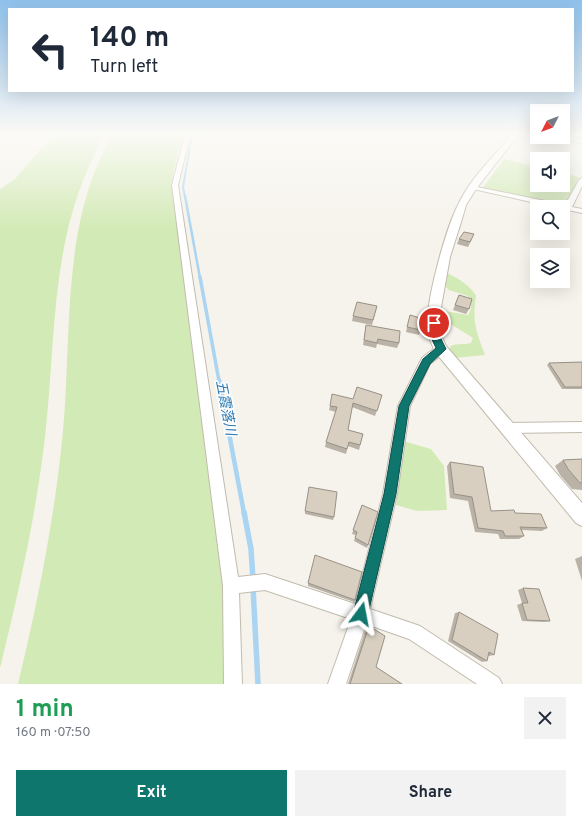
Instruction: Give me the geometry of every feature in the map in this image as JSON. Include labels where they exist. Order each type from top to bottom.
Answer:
[{"type":"street","points":[[180,167],[176,185],[236,586],[233,684]]},
{"type":"street","points":[[489,167],[472,188],[462,205],[445,257],[434,313],[434,333],[441,349],[582,517]]},
{"type":"street","points":[[570,203],[582,180]]},
{"type":"street","points":[[472,188],[533,200]]},
{"type":"street","points":[[570,208],[582,211]]},
{"type":"street","points":[[337,684],[361,614],[390,494],[404,406],[426,361],[441,349]]},
{"type":"street","points":[[507,428],[582,427]]},
{"type":"street","points":[[236,586],[265,582],[414,632],[493,684]]},
{"type":"green space","points":[[25,167],[89,167],[74,208],[58,282],[49,397],[37,495],[20,582],[0,668],[0,189],[15,179]]},
{"type":"green space","points":[[97,167],[175,167],[171,184],[223,575],[224,684],[18,684],[39,590],[51,527],[63,431],[69,317],[76,242],[84,205]]},
{"type":"green space","points":[[498,167],[530,167],[530,192],[570,192],[570,175],[579,177],[568,200],[540,200],[482,189]]},
{"type":"green space","points":[[446,273],[463,282],[474,292],[476,296],[474,313],[475,320],[479,339],[485,355],[454,358],[449,351],[451,346],[471,343],[473,338],[443,319],[443,314],[445,311],[468,315],[471,306],[468,296],[449,290],[444,285]]},
{"type":"green space","points":[[403,441],[431,449],[444,466],[447,510],[417,511],[396,505]]},
{"type":"building","points":[[464,232],[474,234],[470,242],[459,239]]},
{"type":"building","points":[[459,295],[472,299],[469,309],[455,305]]},
{"type":"building","points":[[357,302],[377,306],[373,320],[353,316]]},
{"type":"building","points":[[410,315],[423,319],[421,330],[407,327]]},
{"type":"building","points":[[366,325],[400,331],[399,343],[378,339],[377,343],[364,340]]},
{"type":"building","points":[[582,362],[582,387],[565,387],[549,363]]},
{"type":"building","points":[[357,387],[382,395],[377,411],[353,403],[348,430],[363,434],[360,445],[349,442],[347,449],[326,442],[337,407],[330,406],[332,394],[353,399]]},
{"type":"building","points":[[582,459],[582,483],[580,483],[568,469],[563,460]]},
{"type":"building","points":[[450,462],[483,467],[491,511],[514,510],[515,513],[541,514],[547,528],[520,527],[524,536],[505,536],[503,531],[478,528],[472,497],[454,494]]},
{"type":"building","points":[[309,487],[337,492],[334,517],[305,511]]},
{"type":"building","points":[[362,505],[378,512],[368,545],[355,538],[357,532],[353,530]]},
{"type":"building","points":[[315,555],[362,572],[355,600],[308,583]]},
{"type":"building","points":[[523,588],[539,589],[550,621],[527,620],[522,603],[528,603]]},
{"type":"building","points":[[459,612],[498,634],[494,655],[489,652],[487,661],[452,640]]},
{"type":"building","points":[[369,626],[385,636],[376,667],[402,684],[350,684]]},
{"type":"waterway","name":"五霞落川","points":[[185,197],[183,187],[186,167]]},
{"type":"waterway","name":"五霞落川","points":[[185,196],[200,278]]},
{"type":"waterway","name":"五霞落川","points":[[200,277],[219,381]]},
{"type":"waterway","name":"五霞落川","points":[[219,380],[244,513]]},
{"type":"waterway","name":"五霞落川","points":[[244,512],[251,549],[253,579]]},
{"type":"waterway","name":"五霞落川","points":[[253,587],[258,684]]},
{"type":"route","points":[[361,614],[390,494],[404,406],[426,361],[441,349],[434,333],[434,323]]}]
